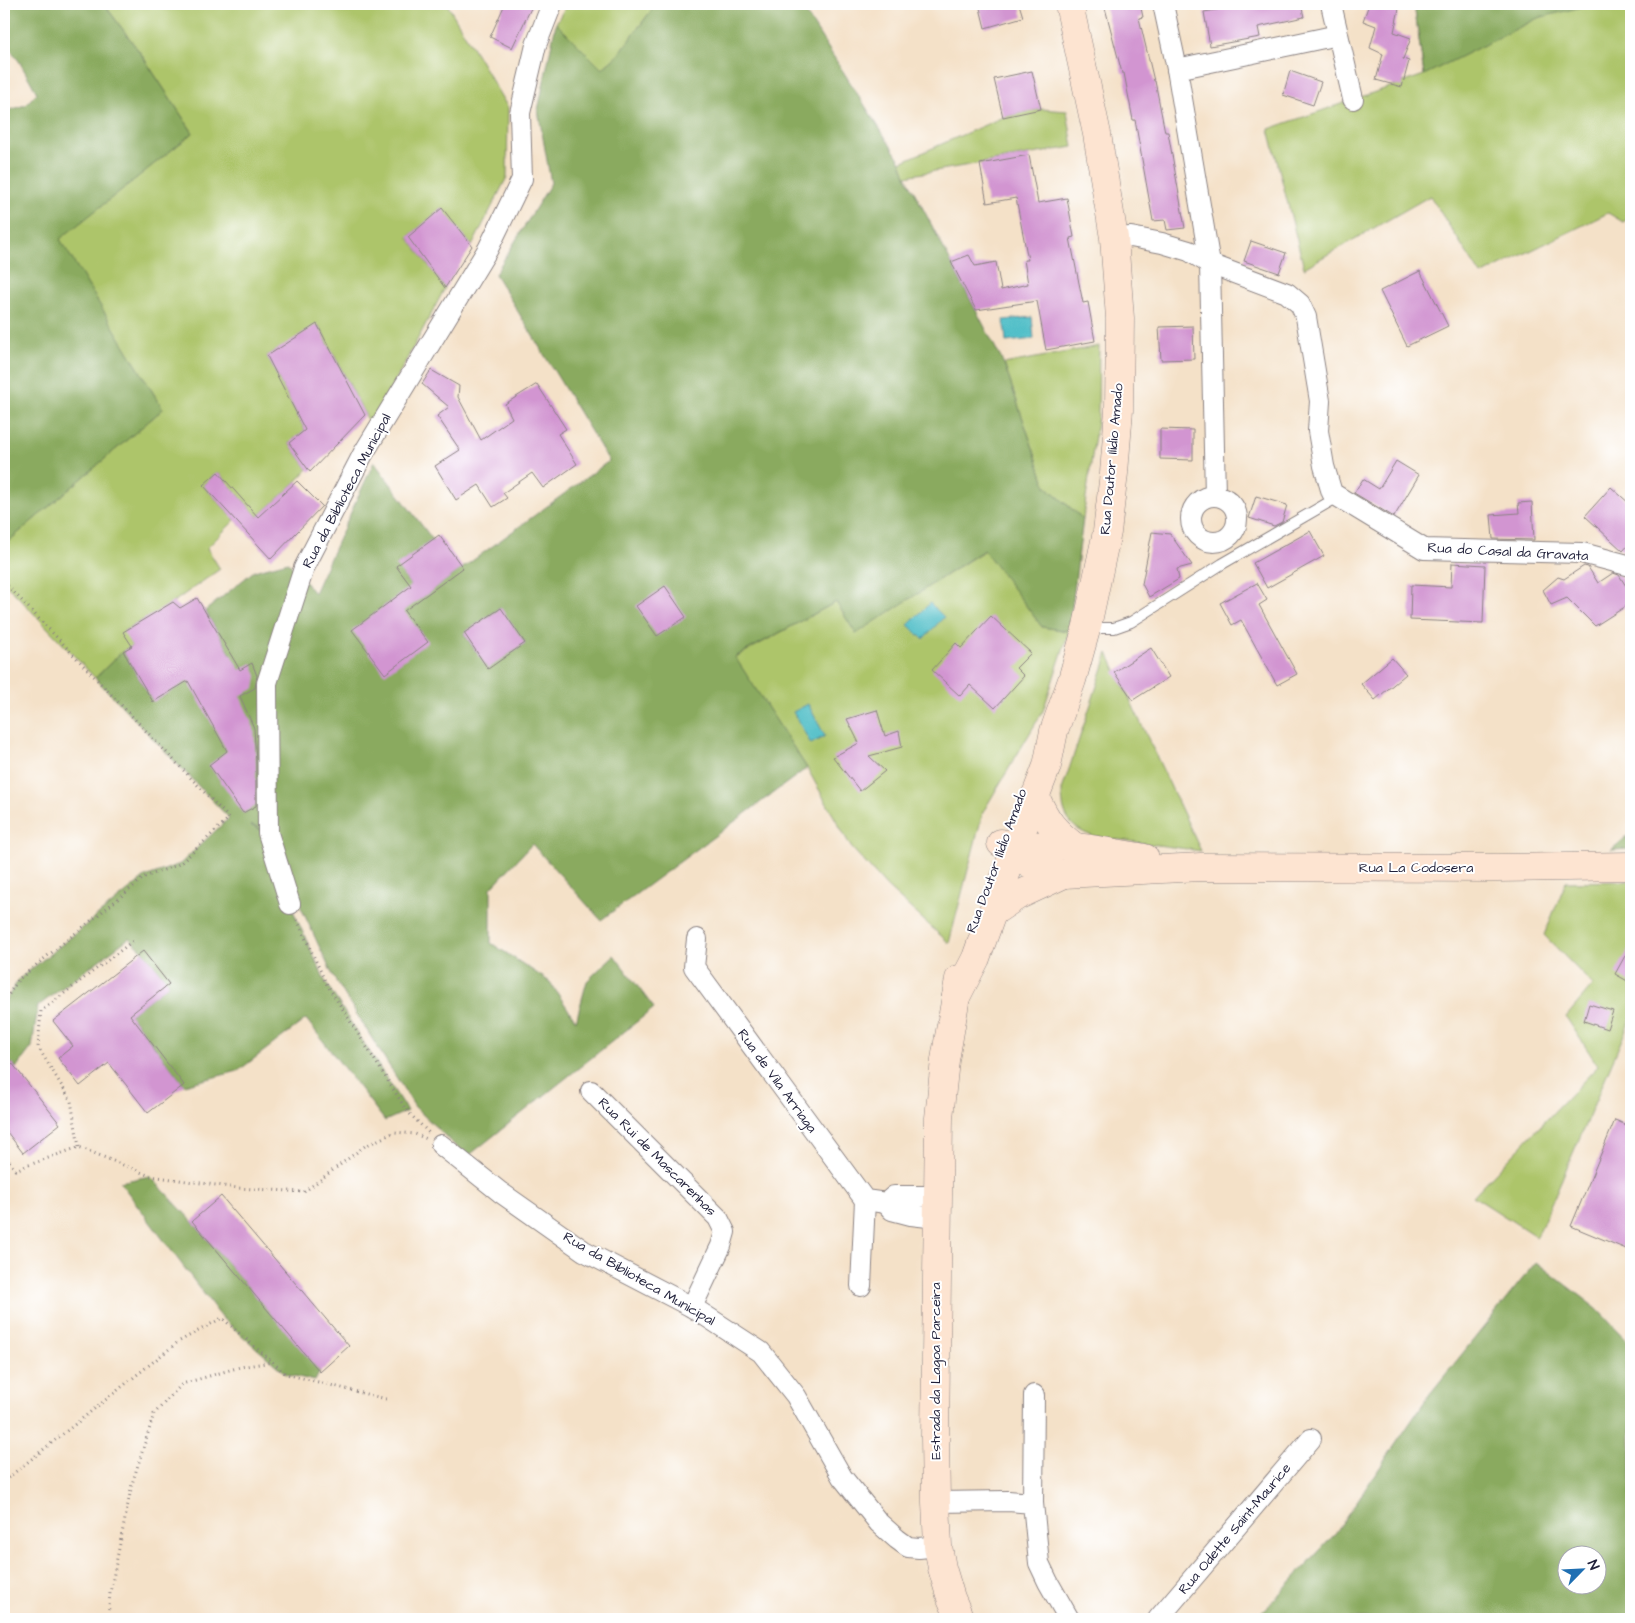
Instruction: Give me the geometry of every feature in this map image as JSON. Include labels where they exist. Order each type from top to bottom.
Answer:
[{"type":"street","name":"Rua da Biblioteca Municipal","points":[[290,904],[268,833],[267,683],[304,568],[363,454],[488,249],[522,179],[520,113],[536,45],[552,4]]},
{"type":"street","name":"Rua Doutor Ilídio Amado","points":[[939,1118],[945,1060],[964,952],[1008,846],[1035,796],[1047,766],[1054,731],[1072,680],[1087,626],[1107,532],[1120,410],[1120,318],[1114,238],[1097,134],[1069,4]]},
{"type":"street","points":[[1163,4],[1177,69],[1210,264],[1215,496]]},
{"type":"street","points":[[1331,4],[1353,100]]},
{"type":"street","points":[[1177,69],[1338,35]]},
{"type":"street","points":[[1114,238],[1131,237],[1162,242],[1188,251],[1210,264],[1288,293],[1300,304],[1306,317],[1320,401],[1318,431],[1324,466],[1332,494],[1338,497]]},
{"type":"street","name":"Rua do Casal da Gravata","points":[[1338,497],[1424,549],[1582,553],[1631,566]]},
{"type":"street","name":"Rua Doutor Ilídio Amado","points":[[956,997],[976,958],[993,912],[1008,846],[1035,758],[1054,731]]},
{"type":"street","points":[[1035,796],[1043,813],[1056,832],[1075,847]]},
{"type":"street","points":[[1008,846],[1056,845],[1075,847],[1201,867]]},
{"type":"street","points":[[1008,846],[1030,864],[1045,870],[1064,874],[1201,867]]},
{"type":"street","name":"Rua La Codosera","points":[[1201,867],[1497,868],[1631,866]]},
{"type":"street","points":[[993,912],[1017,896],[1064,874]]},
{"type":"street","name":"Rua de Vila Arriaga","points":[[697,939],[694,967],[865,1200]]},
{"type":"street","name":"Rua Rui de Mascarenhas","points":[[591,1091],[718,1218],[722,1225],[725,1232],[721,1246],[692,1306]]},
{"type":"street","name":"Estrada da Lagoa Parceira","points":[[939,1118],[936,1502],[938,1546],[942,1568],[960,1619]]},
{"type":"street","name":"Rua da Biblioteca Municipal","points":[[441,1145],[500,1192],[584,1251],[692,1306],[760,1352],[796,1396],[842,1477],[879,1523],[908,1547],[938,1546]]},
{"type":"street","points":[[861,1286],[865,1200],[886,1203],[894,1196],[937,1207]]},
{"type":"street","points":[[1034,1395],[1033,1503],[1039,1562],[1069,1619]]},
{"type":"street","name":"Rua Odette Saint-Maurice","points":[[1158,1619],[1312,1439]]},
{"type":"street","points":[[936,1502],[1008,1501],[1033,1503]]},
{"type":"lane","points":[[1087,626],[1114,628],[1131,622],[1222,564],[1338,497]]},
{"type":"path","points":[[4,582],[229,818],[180,864],[145,877],[20,979],[4,1000]]},
{"type":"path","points":[[290,904],[326,983],[364,1044],[407,1110],[441,1145]]},
{"type":"path","points":[[79,1147],[71,1101],[38,1047],[41,1011],[133,942]]},
{"type":"path","points":[[4,1153],[16,1170],[79,1147],[150,1176],[238,1188],[304,1192],[365,1146],[395,1132],[415,1134],[441,1145]]},
{"type":"path","points":[[4,1480],[178,1342],[222,1318],[286,1374],[386,1399]]},
{"type":"path","points":[[108,1619],[110,1593],[132,1484],[154,1414],[182,1384],[240,1367],[272,1362]]},
{"type":"green space","points":[[4,4],[104,4],[141,54],[193,133],[60,239],[163,409],[4,545],[4,112],[25,105],[37,93],[19,61],[4,42]]},
{"type":"green space","points":[[104,4],[447,4],[508,108],[507,177],[472,246],[442,209],[408,237],[445,288],[371,426],[319,326],[267,356],[305,430],[289,443],[308,469],[258,517],[218,472],[203,485],[235,520],[207,548],[220,569],[165,608],[124,631],[132,646],[123,651],[95,678],[4,582],[4,545],[163,409],[59,239],[193,133],[141,54]]},
{"type":"green space","points":[[567,4],[656,4],[618,55],[602,69],[556,23]]},
{"type":"green space","points":[[656,4],[800,4],[901,162],[906,176],[1004,364],[1046,486],[1083,519],[1069,631],[1042,627],[984,550],[856,634],[836,602],[735,657],[807,768],[601,920],[532,844],[491,888],[491,943],[550,982],[576,1021],[587,981],[614,955],[654,1008],[467,1157],[415,1107],[334,978],[297,899],[281,836],[250,825],[268,833],[290,904],[326,983],[407,1111],[385,1121],[306,1019],[238,1071],[184,1085],[130,1015],[169,984],[143,951],[129,938],[38,1006],[32,1047],[16,1068],[12,1063],[4,1070],[4,1003],[19,979],[145,877],[180,864],[229,818],[95,678],[123,651],[153,701],[231,655],[205,611],[254,571],[288,562],[314,593],[374,462],[433,540],[397,566],[420,599],[609,461],[495,274],[551,183],[538,110],[556,23],[602,69],[618,55]],"holes":[[[500,608],[525,643],[488,668],[464,634]]]},
{"type":"green space","points":[[1414,4],[1631,4],[1631,217],[1623,222],[1608,213],[1481,275],[1430,196],[1304,268],[1269,129],[1424,75]]},
{"type":"green space","points":[[1414,4],[1593,4],[1538,18],[1424,75]]},
{"type":"green space","points":[[1041,109],[1067,111],[1073,147],[906,176],[901,162],[1003,117]]},
{"type":"green space","points":[[1099,346],[1098,415],[1083,519],[1046,486],[1004,364]]},
{"type":"green space","points":[[985,550],[1042,627],[1069,631],[1043,711],[983,812],[949,943],[887,887],[851,847],[807,768],[734,658],[836,602],[856,633]]},
{"type":"green space","points":[[1108,653],[1201,851],[1092,836],[1077,829],[1065,813],[1062,790]]},
{"type":"green space","points":[[1631,833],[1631,849],[1611,850]]},
{"type":"green space","points":[[1631,881],[1631,1018],[1537,1237],[1473,1196],[1598,1066],[1566,1017],[1593,985],[1544,935],[1566,882]]},
{"type":"green space","points":[[150,1176],[192,1221],[320,1371],[315,1381],[286,1374],[222,1318],[120,1182]]},
{"type":"green space","points":[[1536,1262],[1597,1309],[1631,1345],[1631,1619],[1256,1619],[1334,1535],[1429,1395]]},
{"type":"water","points":[[1032,317],[1034,339],[1006,342],[1004,320]]},
{"type":"water","points":[[930,603],[944,617],[923,639],[908,625]]},
{"type":"water","points":[[808,704],[825,736],[811,744],[793,712]]},
{"type":"building","points":[[505,4],[533,4],[512,48],[490,37]]},
{"type":"building","points":[[979,4],[1019,4],[1023,17],[985,28]]},
{"type":"building","points":[[1104,4],[1140,4],[1143,17],[1139,18],[1155,81],[1165,132],[1168,132],[1185,228],[1167,230],[1165,220],[1153,221],[1135,120],[1133,120],[1124,73],[1122,73]]},
{"type":"building","points":[[1251,4],[1301,4],[1304,17],[1258,27],[1260,37],[1210,46],[1204,12]]},
{"type":"building","points":[[1369,4],[1400,4],[1394,32],[1411,38],[1403,59],[1409,61],[1402,87],[1376,80],[1383,54],[1370,48],[1376,26],[1363,21]]},
{"type":"building","points":[[1032,71],[1041,109],[1003,117],[994,79]]},
{"type":"building","points":[[1290,71],[1321,82],[1313,105],[1283,95]]},
{"type":"building","points":[[1029,155],[1038,203],[1067,198],[1074,237],[1070,238],[1083,303],[1088,302],[1095,341],[1046,350],[1037,301],[976,310],[951,262],[969,255],[975,266],[996,262],[1001,290],[1028,284],[1024,260],[1028,260],[1016,198],[987,203],[980,164]]},
{"type":"building","points":[[442,208],[472,246],[445,288],[408,237]]},
{"type":"building","points":[[1251,241],[1286,253],[1279,273],[1244,261]]},
{"type":"building","points":[[1420,271],[1448,326],[1407,346],[1380,291]]},
{"type":"building","points":[[317,324],[365,415],[310,472],[289,443],[305,430],[267,356]]},
{"type":"building","points":[[1193,326],[1194,359],[1161,360],[1159,327]]},
{"type":"building","points":[[431,370],[459,386],[458,397],[481,440],[512,418],[505,404],[537,384],[566,429],[558,434],[577,464],[543,488],[532,473],[503,493],[507,498],[493,507],[479,485],[456,500],[435,466],[460,450],[437,416],[449,407],[422,384]]},
{"type":"building","points":[[1160,429],[1193,430],[1193,460],[1160,459]]},
{"type":"building","points":[[1396,461],[1419,475],[1394,517],[1354,493],[1363,479],[1379,489]]},
{"type":"building","points":[[218,472],[258,517],[297,481],[322,506],[271,559],[203,485]]},
{"type":"building","points":[[1611,487],[1631,505],[1631,542],[1623,551],[1585,516]]},
{"type":"building","points":[[1256,496],[1287,505],[1282,522],[1274,526],[1249,518]]},
{"type":"building","points":[[1532,502],[1534,540],[1493,539],[1491,515],[1519,513],[1518,503]]},
{"type":"building","points":[[1310,531],[1324,556],[1267,588],[1253,563]]},
{"type":"building","points":[[1152,532],[1170,534],[1192,565],[1177,569],[1179,579],[1149,597],[1142,584]]},
{"type":"building","points":[[439,535],[463,568],[404,611],[428,642],[385,674],[352,630],[411,586],[396,566]]},
{"type":"building","points":[[1452,563],[1485,565],[1483,623],[1410,620],[1411,585],[1451,587]]},
{"type":"building","points":[[1584,566],[1588,567],[1598,583],[1613,573],[1619,575],[1626,586],[1631,583],[1631,603],[1595,626],[1567,598],[1551,605],[1543,590],[1558,577],[1564,579]]},
{"type":"building","points":[[1257,583],[1267,600],[1259,605],[1297,674],[1277,685],[1241,620],[1232,625],[1220,603]]},
{"type":"building","points":[[665,586],[686,617],[657,636],[636,606]]},
{"type":"building","points":[[197,598],[240,670],[252,663],[257,676],[255,688],[240,696],[254,728],[256,762],[256,806],[243,813],[209,765],[227,751],[188,681],[153,702],[123,651],[132,646],[123,632],[173,602],[180,608]]},
{"type":"building","points":[[501,608],[525,643],[488,669],[464,633]]},
{"type":"building","points":[[991,616],[1031,653],[1016,668],[1024,676],[995,708],[970,685],[960,696],[932,670],[956,643],[961,648]]},
{"type":"building","points":[[1151,648],[1169,677],[1133,700],[1114,672]]},
{"type":"building","points":[[1392,658],[1406,674],[1375,700],[1361,684]]},
{"type":"building","points":[[877,710],[885,736],[899,731],[902,747],[869,756],[885,771],[860,791],[833,757],[859,743],[847,719]]},
{"type":"building","points":[[1631,945],[1631,983],[1615,974]]},
{"type":"building","points":[[143,951],[169,984],[130,1015],[184,1085],[148,1113],[109,1063],[80,1086],[58,1058],[73,1046],[53,1021]]},
{"type":"building","points":[[1589,1004],[1613,1011],[1607,1029],[1584,1021]]},
{"type":"building","points":[[12,1063],[60,1124],[23,1153],[4,1128],[4,1070]]},
{"type":"building","points":[[1615,1120],[1631,1127],[1631,1251],[1571,1226]]},
{"type":"building","points":[[221,1196],[349,1346],[320,1372],[192,1221]]}]
